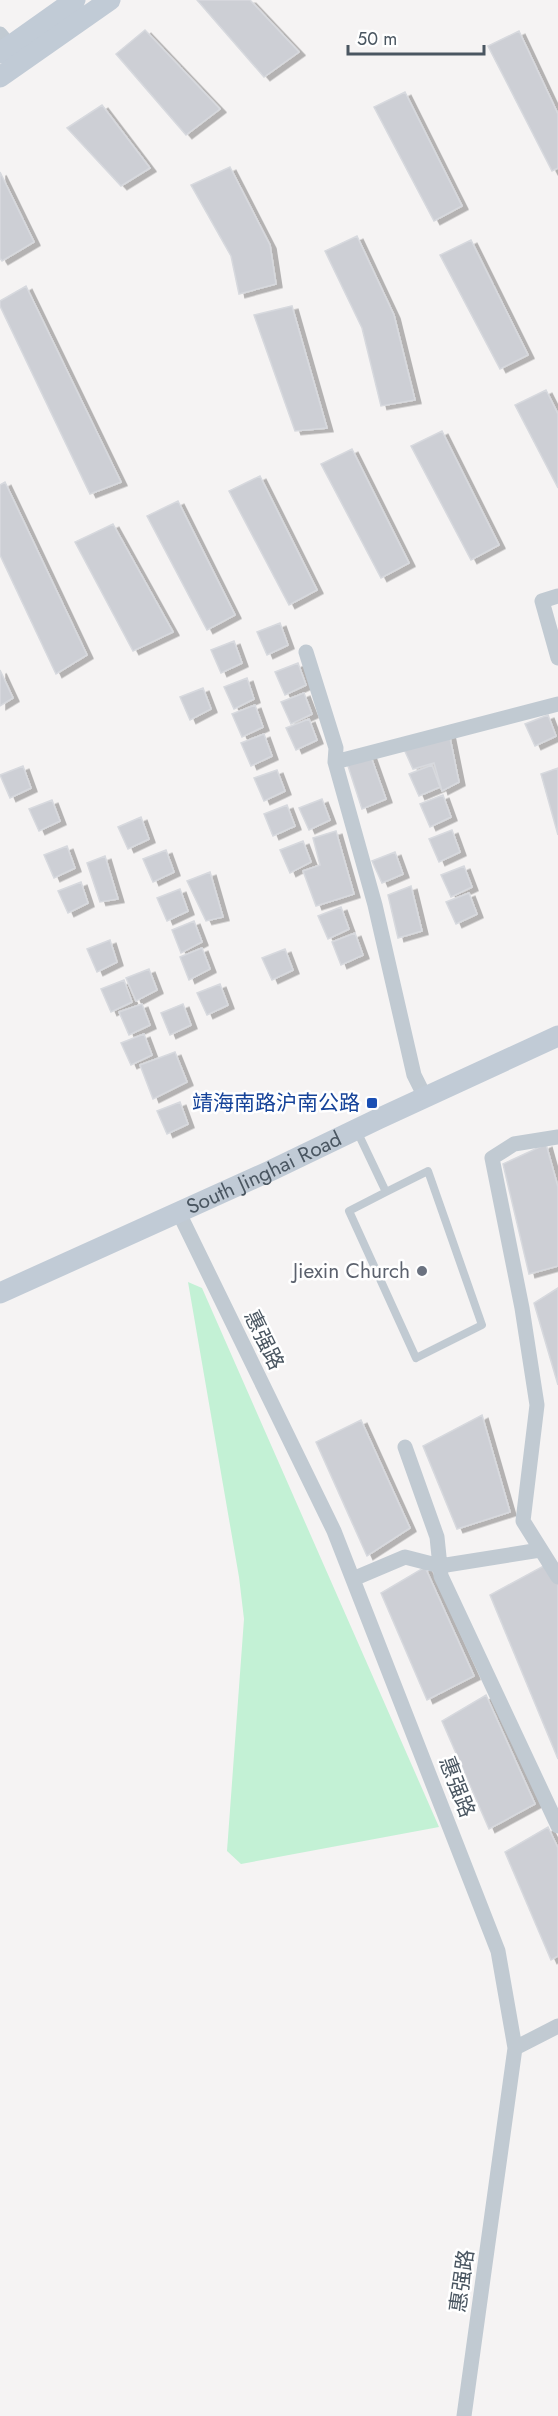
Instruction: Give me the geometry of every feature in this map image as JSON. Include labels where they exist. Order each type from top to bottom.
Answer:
[{"type":"street","points":[[3,44],[75,0]]},
{"type":"street","points":[[0,77],[111,0]]},
{"type":"street","points":[[558,596],[542,601],[558,658]]},
{"type":"street","points":[[306,652],[336,748],[334,762],[375,906],[414,1075],[424,1097]]},
{"type":"street","points":[[334,762],[558,704]]},
{"type":"street","name":"South Jinghai Road","points":[[0,1293],[179,1213],[558,1036]]},
{"type":"street","points":[[558,1137],[514,1144],[492,1158],[522,1308],[537,1406],[523,1521],[558,1577]]},
{"type":"street","name":"惠强路","points":[[179,1213],[334,1531],[498,1951],[515,2048],[464,2416]]},
{"type":"street","points":[[405,1447],[437,1537],[441,1576],[558,1826]]},
{"type":"street","points":[[353,1579],[405,1557],[440,1566],[540,1550]]},
{"type":"street","points":[[515,2048],[558,2026]]},
{"type":"lane","points":[[356,1129],[386,1192]]},
{"type":"lane","points":[[428,1171],[482,1324],[416,1358],[349,1211],[386,1192],[428,1171]]},
{"type":"green space","points":[[188,1282],[202,1288],[439,1827],[241,1864],[227,1851],[244,1619],[239,1577]]},
{"type":"building","points":[[197,0],[250,0],[299,52],[264,77]]},
{"type":"building","points":[[145,30],[220,109],[186,135],[116,54]]},
{"type":"building","points":[[519,31],[558,114],[558,168],[552,171],[488,46]]},
{"type":"building","points":[[405,92],[462,206],[434,221],[374,107]]},
{"type":"building","points":[[102,105],[150,168],[121,186],[67,128]]},
{"type":"building","points":[[230,167],[270,245],[276,284],[239,294],[231,256],[191,185]]},
{"type":"building","points":[[0,172],[34,242],[2,261],[0,258]]},
{"type":"building","points":[[357,236],[394,315],[415,400],[381,406],[362,328],[325,251]]},
{"type":"building","points":[[471,240],[528,355],[500,369],[440,255]]},
{"type":"building","points":[[26,286],[121,482],[90,494],[0,306],[0,301]]},
{"type":"building","points":[[292,306],[327,428],[295,431],[254,315]]},
{"type":"building","points":[[546,390],[558,414],[558,488],[515,405]]},
{"type":"building","points":[[442,431],[499,545],[471,560],[411,446]]},
{"type":"building","points":[[352,449],[409,563],[381,578],[321,464]]},
{"type":"building","points":[[260,476],[317,590],[289,605],[229,491]]},
{"type":"building","points":[[5,482],[87,655],[56,674],[0,555],[0,485]]},
{"type":"building","points":[[178,501],[235,615],[207,630],[147,516]]},
{"type":"building","points":[[113,524],[173,632],[133,651],[75,542]]},
{"type":"building","points":[[280,623],[288,645],[267,655],[257,632]]},
{"type":"building","points":[[234,641],[242,663],[221,673],[211,650]]},
{"type":"building","points":[[298,663],[306,685],[285,695],[275,672]]},
{"type":"building","points":[[0,670],[13,698],[0,706]]},
{"type":"building","points":[[247,678],[254,699],[234,709],[224,687]]},
{"type":"building","points":[[203,688],[211,709],[190,720],[180,697]]},
{"type":"building","points":[[304,693],[312,714],[291,724],[281,702]]},
{"type":"building","points":[[255,705],[263,727],[242,737],[232,714]]},
{"type":"building","points":[[548,715],[556,736],[535,746],[525,724]]},
{"type":"building","points":[[309,719],[317,740],[296,750],[286,728]]},
{"type":"building","points":[[449,733],[459,782],[442,791],[434,763],[413,769],[403,747]]},
{"type":"building","points":[[264,734],[272,756],[251,766],[241,743]]},
{"type":"building","points":[[370,754],[386,799],[362,809],[347,763]]},
{"type":"building","points":[[432,765],[440,787],[419,796],[409,774]]},
{"type":"building","points":[[23,766],[31,788],[10,798],[0,775]]},
{"type":"building","points":[[558,768],[558,835],[541,774]]},
{"type":"building","points":[[277,770],[285,791],[264,801],[254,778]]},
{"type":"building","points":[[443,795],[451,817],[430,827],[420,804]]},
{"type":"building","points":[[322,799],[330,820],[309,830],[299,808]]},
{"type":"building","points":[[52,800],[60,821],[39,831],[29,809]]},
{"type":"building","points":[[287,805],[295,826],[273,836],[264,814]]},
{"type":"building","points":[[141,817],[149,839],[128,849],[118,827]]},
{"type":"building","points":[[452,830],[460,852],[439,862],[429,839]]},
{"type":"building","points":[[336,831],[354,894],[316,906],[303,871],[320,865],[313,838]]},
{"type":"building","points":[[303,841],[311,862],[290,873],[280,850]]},
{"type":"building","points":[[67,846],[75,868],[54,878],[44,855]]},
{"type":"building","points":[[166,850],[174,872],[153,882],[143,859]]},
{"type":"building","points":[[395,852],[403,874],[382,883],[372,861]]},
{"type":"building","points":[[105,856],[118,899],[100,902],[87,863]]},
{"type":"building","points":[[464,866],[472,887],[451,897],[441,875]]},
{"type":"building","points":[[210,872],[223,917],[206,921],[187,881]]},
{"type":"building","points":[[81,882],[88,903],[68,913],[58,891]]},
{"type":"building","points":[[411,886],[422,931],[398,938],[388,895]]},
{"type":"building","points":[[180,889],[188,911],[167,921],[157,898]]},
{"type":"building","points":[[469,893],[477,914],[456,924],[446,902]]},
{"type":"building","points":[[341,907],[349,929],[328,939],[318,916]]},
{"type":"building","points":[[194,921],[202,942],[181,953],[172,930]]},
{"type":"building","points":[[355,933],[363,955],[341,965],[332,942]]},
{"type":"building","points":[[110,940],[117,962],[97,972],[87,949]]},
{"type":"building","points":[[202,948],[210,969],[189,980],[180,957]]},
{"type":"building","points":[[285,949],[293,970],[272,980],[262,958]]},
{"type":"building","points":[[149,969],[157,990],[136,1001],[126,978]]},
{"type":"building","points":[[124,980],[132,1002],[111,1012],[101,989]]},
{"type":"building","points":[[220,984],[228,1005],[207,1015],[197,993]]},
{"type":"building","points":[[142,1004],[150,1025],[129,1035],[119,1012]]},
{"type":"building","points":[[183,1004],[191,1025],[170,1035],[161,1013]]},
{"type":"building","points":[[144,1034],[152,1055],[131,1065],[121,1043]]},
{"type":"building","points":[[175,1052],[187,1082],[153,1099],[140,1065]]},
{"type":"building","points":[[180,1102],[188,1124],[167,1134],[157,1111]]},
{"type":"building","points":[[546,1144],[558,1187],[558,1266],[529,1274],[503,1164]]},
{"type":"building","points":[[558,1288],[558,1385],[534,1303]]},
{"type":"building","points":[[482,1415],[510,1512],[457,1529],[423,1446]]},
{"type":"building","points":[[361,1420],[410,1528],[367,1556],[316,1442]]},
{"type":"building","points":[[549,1563],[558,1585],[558,1759],[490,1595]]},
{"type":"building","points":[[425,1567],[474,1676],[427,1700],[381,1593]]},
{"type":"building","points":[[486,1695],[535,1804],[489,1829],[442,1721]]},
{"type":"building","points":[[548,1827],[558,1848],[558,1956],[551,1960],[505,1852]]},
{"type":"place","name":"靖海南路沪南公路","points":[[372,1103]]},
{"type":"place","name":"Jiexin Church","points":[[422,1271]]}]
